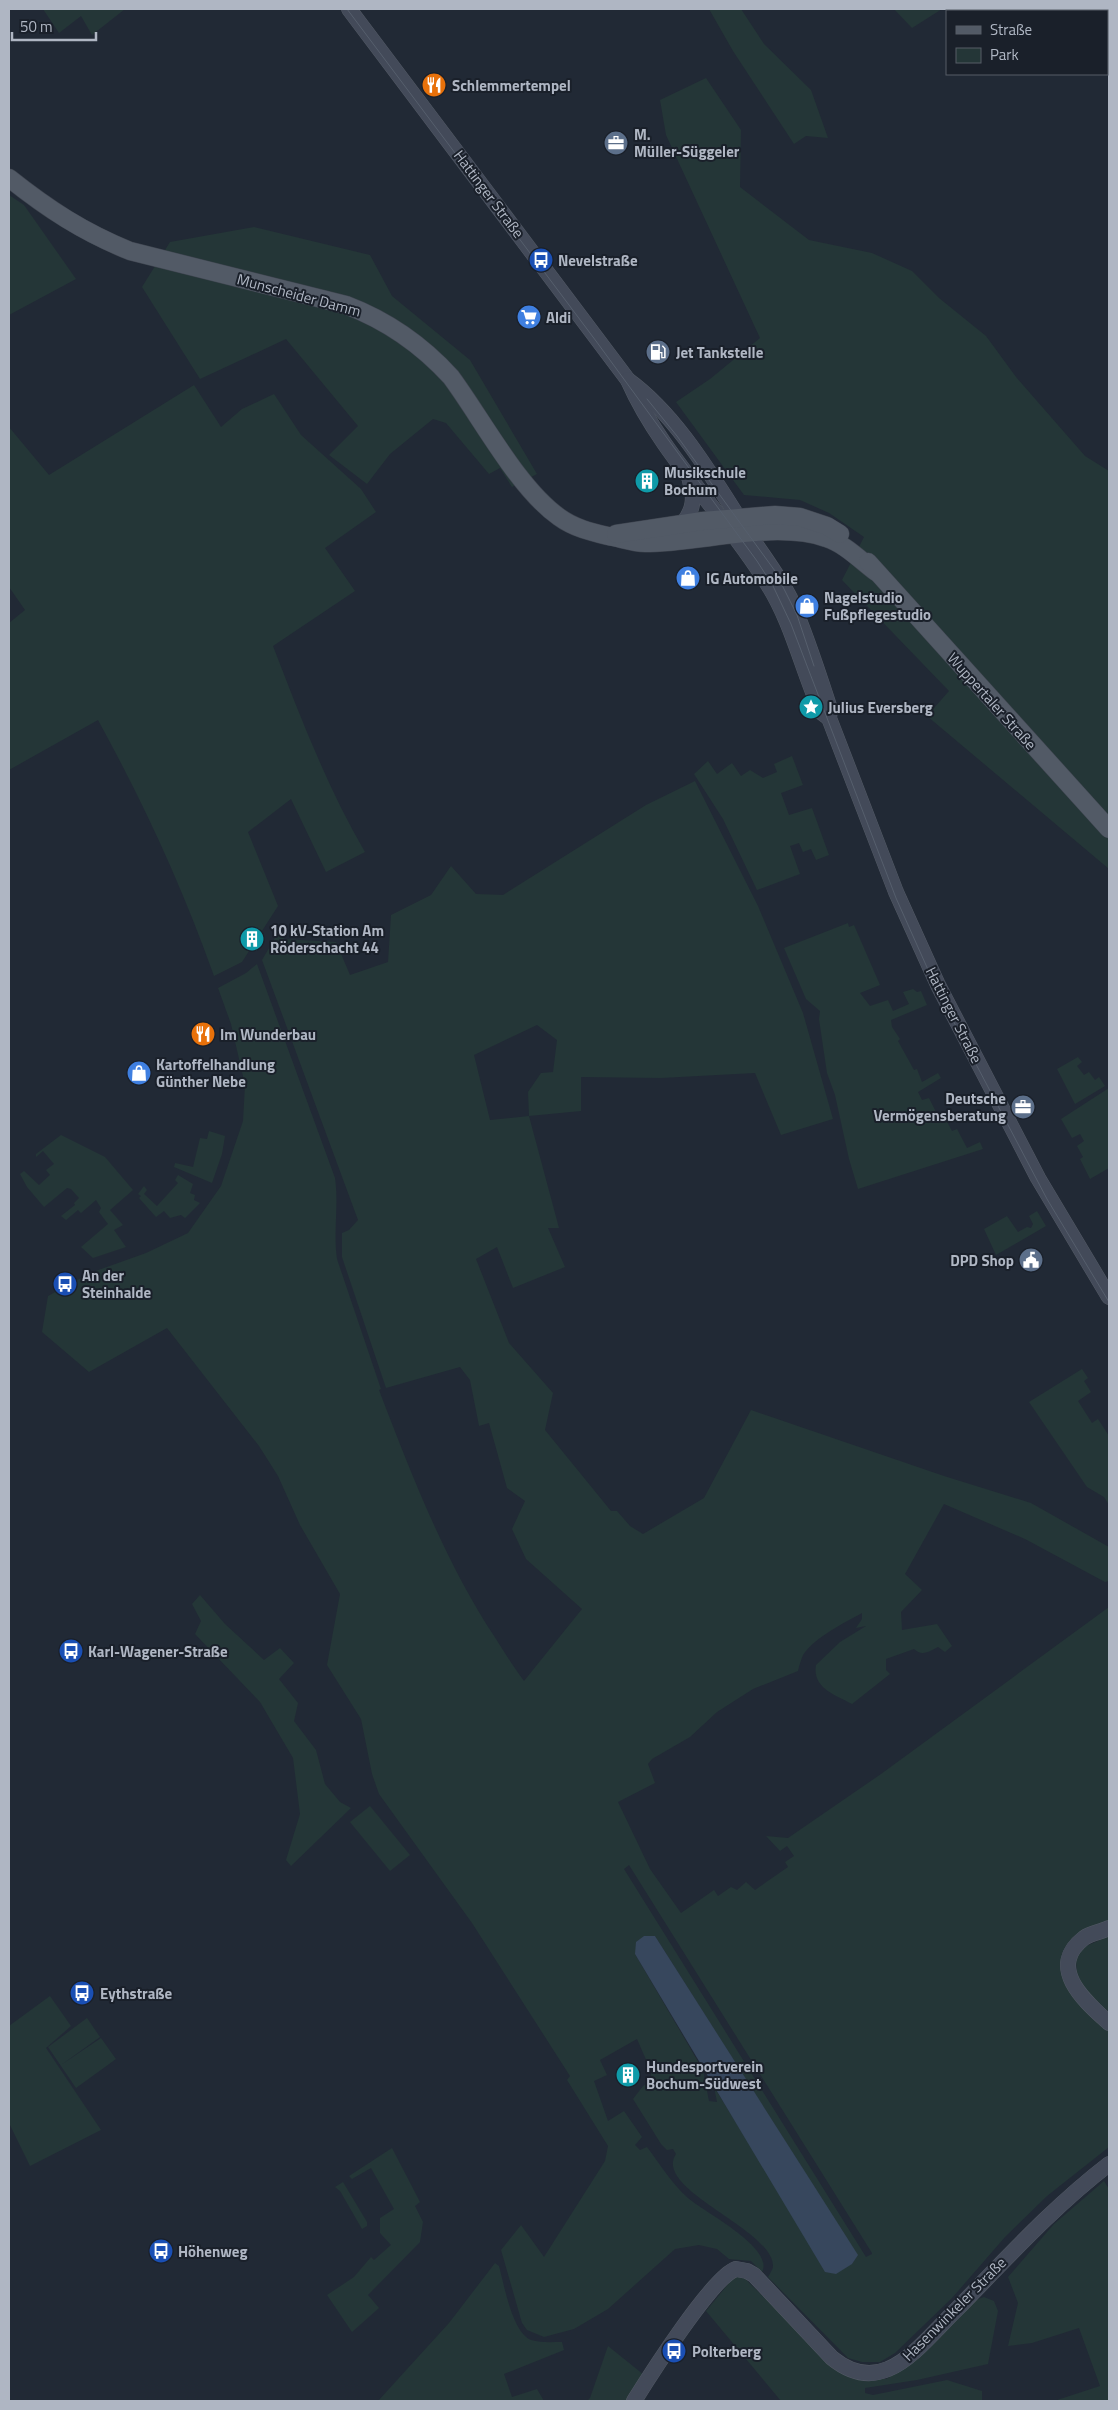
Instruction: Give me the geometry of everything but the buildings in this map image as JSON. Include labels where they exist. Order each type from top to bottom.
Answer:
[{"type":"main road","name":"Munscheider Damm","points":[[9,178],[69,222],[98,238],[130,251],[175,264],[304,293],[346,305],[385,322],[419,345],[451,377],[519,476],[547,508],[575,526],[608,536],[643,543],[741,535]]},
{"type":"main road","name":"Wuppertaler Straße","points":[[739,517],[775,515],[800,517],[827,526],[849,541],[1109,829]]},
{"type":"main road","points":[[721,519],[739,517]]},
{"type":"main road","name":"Munscheider Damm","points":[[608,536],[683,523],[721,519]]},
{"type":"main road","name":"Wuppertaler Straße","points":[[741,535],[771,532],[803,533],[828,538],[876,572]]},
{"type":"street","name":"Hattinger Straße","points":[[349,9],[628,380],[646,418],[688,475],[721,519],[741,535],[798,635],[830,709],[829,718],[896,892],[938,985],[1039,1180],[1109,1297]]},
{"type":"street","name":"Hattinger Straße","points":[[628,380],[643,391],[683,437],[739,517],[741,535]]},
{"type":"street","name":"Hattinger Straße","points":[[683,523],[693,506],[694,494],[688,475]]},
{"type":"street","points":[[1109,1928],[1084,1939],[1075,1948],[1069,1966],[1074,1988],[1109,2023]]},
{"type":"street","name":"Hasenwinkeler Straße","points":[[634,2401],[674,2338],[723,2277],[736,2270],[747,2271],[754,2275],[832,2358],[847,2369],[877,2373],[895,2366],[941,2324],[1056,2207],[1109,2164]]},
{"type":"green space","points":[[43,9],[125,9],[92,35],[81,16],[59,33]]},
{"type":"green space","points":[[709,9],[741,9],[764,44],[811,90],[828,138],[806,136],[794,144],[733,51]]},
{"type":"green space","points":[[894,9],[942,9],[912,28]]},
{"type":"green space","points":[[706,78],[741,130],[740,187],[809,240],[872,253],[912,271],[939,298],[986,336],[1016,377],[1085,456],[1109,471],[1109,869],[927,716],[949,691],[842,580],[864,537],[829,513],[800,500],[744,495],[676,402],[710,379],[760,338],[666,135],[660,100]]},
{"type":"green space","points":[[9,195],[24,205],[76,279],[9,315]]},
{"type":"green space","points":[[254,227],[370,255],[392,296],[470,360],[537,474],[512,487],[500,468],[489,474],[446,423],[433,419],[390,454],[367,484],[329,455],[358,426],[286,339],[200,379],[142,287],[170,242]]},
{"type":"green space","points":[[194,385],[221,427],[242,409],[274,394],[301,435],[361,489],[376,512],[325,548],[355,591],[273,646],[326,777],[365,852],[326,872],[291,799],[248,832],[278,906],[242,962],[214,976],[189,910],[161,846],[131,782],[98,720],[9,770],[9,623],[25,610],[9,587],[9,427],[49,475]]},
{"type":"green space","points":[[792,756],[803,785],[781,793],[789,815],[812,808],[829,855],[816,860],[811,849],[803,852],[799,843],[790,846],[800,874],[757,890],[723,819],[694,774],[708,761],[717,774],[732,763],[741,776],[750,770],[763,778],[777,772],[774,764]]},
{"type":"green space","points":[[695,781],[758,906],[803,1013],[833,1119],[781,1135],[755,1073],[661,1078],[581,1077],[581,1111],[529,1116],[559,1228],[548,1228],[565,1267],[513,1288],[497,1247],[476,1259],[509,1343],[553,1393],[545,1430],[611,1511],[617,1511],[630,1526],[643,1534],[704,1498],[751,1410],[944,1476],[1031,1503],[1109,1547],[1109,1581],[1105,1582],[1025,1539],[944,1504],[905,1574],[922,1590],[901,1612],[902,1630],[937,1624],[952,1646],[945,1652],[938,1647],[923,1653],[914,1649],[886,1659],[886,1670],[890,1674],[852,1704],[832,1694],[821,1685],[816,1673],[816,1665],[840,1642],[866,1626],[856,1628],[862,1619],[862,1613],[830,1631],[808,1648],[803,1655],[798,1671],[753,1689],[717,1712],[690,1737],[652,1759],[648,1764],[655,1783],[618,1802],[650,1869],[681,1913],[714,1890],[718,1896],[731,1887],[737,1890],[746,1882],[755,1890],[788,1867],[785,1862],[794,1856],[787,1846],[780,1851],[766,1836],[788,1838],[881,1774],[1109,1607],[1109,1921],[1079,1933],[1071,1943],[1064,1961],[1109,2032],[1109,2147],[1047,2196],[1005,2237],[952,2298],[895,2353],[880,2362],[862,2362],[848,2358],[768,2277],[773,2267],[768,2253],[755,2238],[697,2196],[681,2182],[673,2168],[676,2154],[673,2149],[667,2150],[661,2144],[633,2099],[643,2086],[651,2081],[651,2071],[637,2039],[600,2060],[607,2075],[594,2081],[608,2121],[624,2111],[642,2137],[635,2145],[640,2150],[647,2147],[671,2180],[688,2198],[749,2242],[758,2252],[763,2263],[762,2272],[751,2261],[729,2259],[717,2249],[699,2245],[675,2249],[608,2309],[574,2329],[544,2337],[527,2330],[522,2323],[501,2250],[521,2225],[544,2257],[605,2161],[608,2146],[567,2080],[570,2076],[472,1923],[379,1794],[372,1774],[361,1719],[327,1665],[340,1594],[300,1525],[278,1476],[259,1446],[167,1328],[89,1372],[42,1332],[48,1296],[90,1273],[146,1253],[188,1233],[221,1186],[243,1121],[245,1085],[231,1024],[218,988],[246,973],[257,964],[335,1178],[337,1259],[381,1389],[379,1390],[417,1486],[445,1549],[478,1610],[524,1681],[582,1609],[526,1559],[512,1529],[525,1501],[507,1488],[489,1423],[479,1426],[470,1380],[460,1367],[386,1388],[342,1257],[342,1233],[349,1230],[358,1220],[262,960],[282,926],[284,939],[336,942],[350,975],[388,962],[391,915],[431,895],[451,866],[476,894],[503,895],[646,805]],"holes":[[[537,1025],[557,1040],[553,1072],[541,1073],[528,1092],[529,1116],[490,1120],[474,1055]],[[629,1865],[872,2254],[866,2257],[624,1869]],[[644,1936],[655,1936],[857,2255],[852,2264],[745,2137],[714,2087],[717,2102],[709,2101],[703,2070],[635,1954]]]},
{"type":"green space","points":[[848,923],[849,927],[854,925],[880,985],[860,993],[870,1006],[888,1000],[893,1011],[909,1004],[903,992],[913,989],[917,992],[921,991],[927,1005],[891,1020],[892,1027],[900,1039],[898,1041],[914,1070],[917,1069],[922,1082],[938,1073],[941,1078],[918,1092],[922,1100],[929,1098],[937,1114],[942,1112],[952,1131],[957,1129],[967,1148],[980,1142],[983,1149],[858,1189],[849,1159],[835,1095],[827,1073],[819,1019],[820,1011],[806,999],[784,948]]},
{"type":"green space","points":[[1078,1057],[1082,1062],[1077,1066],[1084,1075],[1089,1072],[1095,1080],[1099,1077],[1105,1086],[1075,1104],[1057,1069]]},
{"type":"green space","points":[[1109,1088],[1109,1168],[1090,1179],[1080,1159],[1083,1157],[1077,1146],[1084,1141],[1080,1134],[1072,1138],[1061,1119]]},
{"type":"green space","points":[[209,1131],[225,1136],[222,1154],[212,1183],[174,1167],[175,1163],[193,1167],[200,1138],[207,1139]]},
{"type":"green space","points":[[61,1135],[105,1157],[133,1190],[110,1210],[123,1225],[114,1230],[126,1247],[93,1258],[81,1247],[108,1224],[99,1212],[101,1208],[96,1200],[81,1213],[78,1210],[66,1220],[61,1216],[75,1205],[74,1203],[79,1198],[71,1189],[67,1188],[44,1207],[27,1187],[20,1174],[24,1171],[39,1185],[50,1175],[46,1170],[54,1164],[43,1151],[36,1157],[36,1154]]},
{"type":"green space","points":[[178,1175],[193,1184],[190,1193],[195,1195],[194,1200],[200,1203],[185,1218],[181,1215],[170,1218],[164,1211],[156,1217],[139,1198],[141,1196],[138,1194],[144,1186],[147,1190],[144,1194],[157,1206],[178,1183],[175,1180]]},
{"type":"green space","points":[[1037,1211],[1046,1226],[996,1255],[984,1229],[1007,1216],[1018,1232],[1027,1227],[1031,1228],[1033,1224],[1029,1216]]},
{"type":"green space","points":[[1082,1369],[1088,1378],[1084,1381],[1091,1392],[1078,1401],[1092,1423],[1098,1419],[1109,1436],[1109,1505],[1104,1497],[1087,1487],[1029,1402]]},
{"type":"green space","points":[[200,1595],[225,1624],[264,1660],[280,1648],[294,1663],[279,1679],[298,1703],[294,1721],[316,1750],[325,1784],[340,1802],[351,1808],[291,1866],[286,1860],[300,1814],[293,1758],[260,1702],[195,1634],[201,1621],[192,1604]]},
{"type":"green space","points":[[370,1806],[410,1855],[390,1871],[350,1822]]},
{"type":"green space","points":[[1109,1936],[1109,2012],[1083,1988],[1077,1973],[1076,1959],[1082,1948]]},
{"type":"green space","points":[[50,1996],[71,2026],[46,2048],[101,2130],[30,2166],[9,2123],[9,2026]]},
{"type":"green space","points":[[87,2018],[100,2037],[61,2065],[101,2038],[116,2059],[76,2088],[48,2047]]},
{"type":"green space","points":[[392,2148],[420,2202],[415,2206],[423,2222],[420,2242],[368,2295],[379,2308],[352,2332],[327,2295],[354,2277],[371,2257],[374,2260],[391,2245],[380,2233],[380,2218],[394,2209],[371,2168],[352,2179],[349,2176]]},
{"type":"green space","points":[[1104,2181],[1109,2189],[1109,2401],[1054,2401],[1100,2386],[1079,2328],[1032,2343],[1008,2346],[1018,2303],[1008,2277],[1054,2224]]},
{"type":"green space","points":[[343,2182],[367,2222],[367,2226],[362,2229],[340,2191],[335,2187]]},
{"type":"green space","points":[[495,2263],[499,2266],[514,2318],[524,2335],[535,2341],[562,2342],[564,2350],[504,2374],[512,2397],[537,2389],[544,2401],[378,2401],[449,2323]]},
{"type":"green space","points":[[738,2272],[779,2312],[861,2378],[886,2379],[908,2366],[973,2301],[984,2297],[994,2301],[998,2311],[988,2364],[917,2380],[865,2388],[865,2393],[873,2395],[947,2380],[982,2391],[982,2401],[781,2401],[706,2311]]},
{"type":"green space","points":[[608,2346],[644,2375],[628,2401],[587,2401],[590,2398]]},
{"type":"water","points":[[644,1936],[655,1936],[858,2255],[852,2264],[836,2274],[825,2272],[635,1954],[636,1942]]},
{"type":"tram line","points":[[347,9],[596,341],[757,561],[773,586],[791,624],[896,898],[938,992],[1047,1199],[1109,1302]]},
{"type":"tram line","points":[[647,399],[677,436],[775,571],[797,615],[814,666]]},
{"type":"place","name":"Schlemmertempel","points":[[434,85]]},
{"type":"place","name":"M. Müller-Süggeler","points":[[616,143]]},
{"type":"place","name":"Nevelstraße","points":[[541,260]]},
{"type":"place","name":"Aldi","points":[[529,317]]},
{"type":"place","name":"Jet Tankstelle","points":[[658,352]]},
{"type":"place","name":"Musikschule Bochum","points":[[647,481]]},
{"type":"place","name":"IG Automobile","points":[[688,578]]},
{"type":"place","name":"Nagelstudio Fußpflegestudio","points":[[807,606]]},
{"type":"place","name":"Julius Eversberg","points":[[811,707]]},
{"type":"place","name":"10 kV-Station Am Röderschacht 44","points":[[252,939]]},
{"type":"place","name":"Im Wunderbau","points":[[203,1034]]},
{"type":"place","name":"Kartoffelhandlung Günther Nebe","points":[[139,1073]]},
{"type":"place","name":"Deutsche Vermögensberatung","points":[[1023,1107]]},
{"type":"place","name":"DPD Shop","points":[[1031,1260]]},
{"type":"place","name":"An der Steinhalde","points":[[65,1284]]},
{"type":"place","name":"Karl-Wagener-Straße","points":[[71,1651]]},
{"type":"place","name":"Eythstraße","points":[[82,1993]]},
{"type":"place","name":"Hundesportverein Bochum-Südwest","points":[[628,2075]]},
{"type":"place","name":"Höhenweg","points":[[161,2251]]},
{"type":"place","name":"Polterberg","points":[[674,2351]]}]
